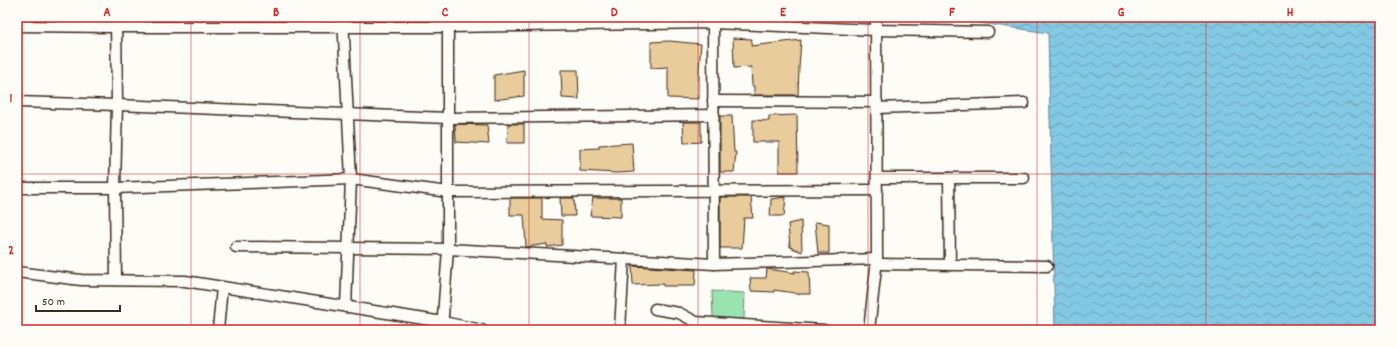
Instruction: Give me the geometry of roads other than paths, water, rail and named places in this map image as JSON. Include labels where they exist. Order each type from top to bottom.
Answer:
[{"type":"street","points":[[869,330],[877,261],[876,17]]},
{"type":"street","points":[[713,20],[714,264]]},
{"type":"street","points":[[17,26],[116,22],[713,20],[876,30],[988,32]]},
{"type":"street","points":[[116,22],[118,105],[114,188],[116,280]]},
{"type":"street","points":[[343,22],[351,178],[346,307]]},
{"type":"street","points":[[443,326],[448,249],[448,22]]},
{"type":"street","points":[[713,101],[877,105],[1024,103]]},
{"type":"street","points":[[17,102],[448,118],[714,115]]},
{"type":"street","points":[[17,188],[114,188],[351,178],[448,192],[877,190]]},
{"type":"street","points":[[877,178],[1024,178]]},
{"type":"street","points":[[950,178],[950,265]]},
{"type":"street","points":[[236,247],[448,249],[714,264],[877,261],[950,265],[1047,266]]},
{"type":"street","points":[[620,330],[624,259]]},
{"type":"street","points":[[17,272],[81,280],[186,281],[346,307],[443,326],[482,330]]},
{"type":"street","points":[[218,330],[222,287]]},
{"type":"street","points":[[655,309],[679,314],[696,322],[824,330]]},
{"type":"water","points":[[940,17],[1380,17],[1380,330],[1055,330],[1048,33]]}]
